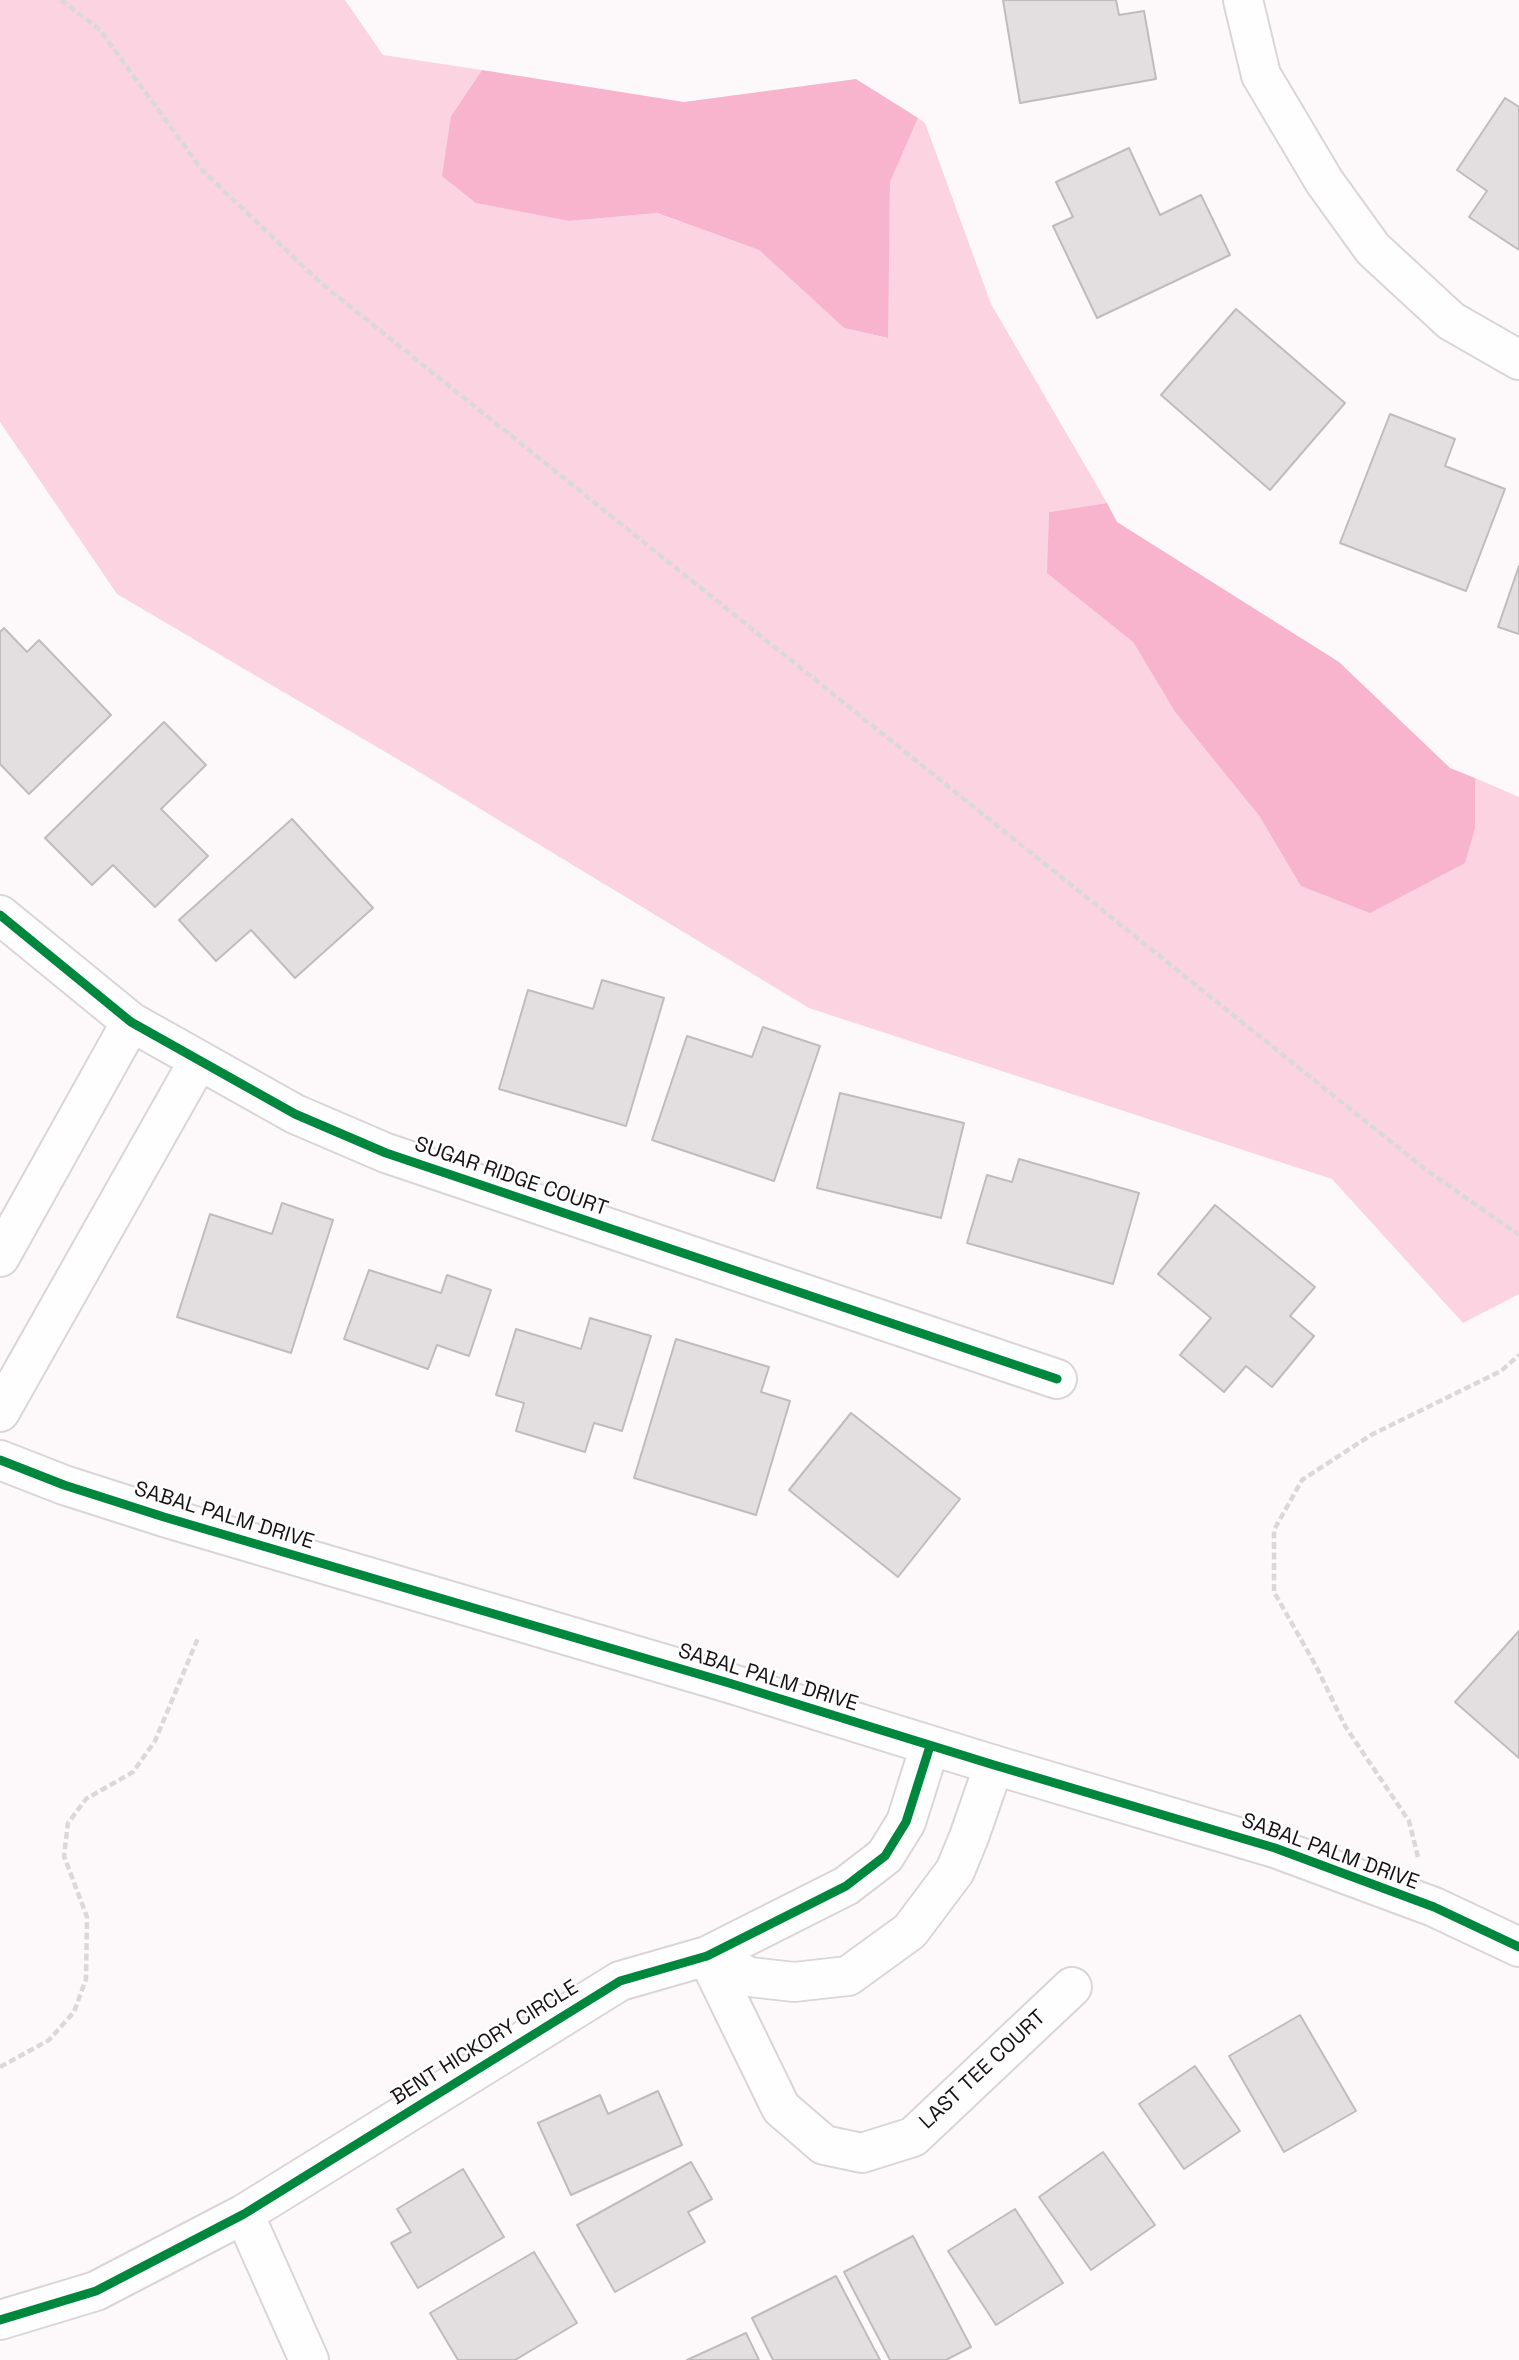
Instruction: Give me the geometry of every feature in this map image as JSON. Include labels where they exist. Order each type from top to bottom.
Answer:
[{"type":"street","points":[[1242,0],[1261,75],[1324,181],[1373,250],[1451,321],[1519,360]]},
{"type":"street","name":"SUGAR RIDGE COURT","points":[[0,915],[131,1022],[295,1114],[386,1153],[1057,1379]]},
{"type":"street","points":[[0,1257],[131,1022]]},
{"type":"street","points":[[0,1412],[199,1060]]},
{"type":"street","name":"SABAL PALM DRIVE","points":[[0,1460],[64,1485],[164,1517],[729,1683],[930,1746],[1275,1848],[1434,1908],[1519,1947]]},
{"type":"street","name":"BENT HICKORY CIRCLE","points":[[0,2320],[96,2291],[244,2214],[620,1981],[707,1956],[846,1886],[885,1856],[906,1822],[930,1746]]},
{"type":"street","points":[[707,1956],[750,1977],[794,1982],[848,1976],[910,1931],[955,1871],[994,1765]]},
{"type":"street","name":"LAST TEE COURT","points":[[707,1956],[781,2108],[824,2145],[862,2153],[913,2137],[1072,1987]]},
{"type":"street","points":[[244,2214],[309,2360]]},
{"type":"path","points":[[61,0],[100,30],[202,170],[322,284],[1425,1169],[1519,1235]]},
{"type":"path","points":[[1420,1865],[1409,1821],[1345,1726],[1317,1666],[1274,1592],[1273,1530],[1302,1480],[1371,1436],[1501,1371],[1519,1355]]},
{"type":"path","points":[[0,2067],[49,2040],[75,2012],[86,1979],[88,1917],[64,1856],[68,1823],[86,1799],[133,1772],[148,1752],[198,1638]]},
{"type":"shaded area","points":[[0,0],[345,0],[383,55],[482,70],[451,116],[570,221],[656,213],[759,250],[844,328],[887,338],[890,182],[918,118],[925,123],[991,304],[1107,503],[1049,512],[1048,573],[1133,642],[1175,712],[1260,817],[1475,828],[1475,778],[1519,797],[1519,1294],[1463,1323],[1332,1179],[809,1008],[416,770],[117,594],[0,422]]},
{"type":"shaded area","points":[[482,70],[684,102],[856,79],[918,118],[890,182],[888,338],[844,328],[759,250],[657,213],[570,221],[476,203],[442,176],[451,116]]},
{"type":"shaded area","points":[[1107,503],[1117,522],[1339,662],[1450,768],[1475,778],[1475,828],[1465,863],[1370,913],[1301,886],[1260,817],[1175,712],[1133,642],[1047,573],[1049,512]]},
{"type":"building","points":[[1003,0],[1116,0],[1119,15],[1144,11],[1156,79],[1020,103]]},
{"type":"building","points":[[1505,98],[1519,107],[1519,250],[1469,217],[1487,191],[1457,170]]},
{"type":"building","points":[[1129,148],[1160,215],[1201,195],[1230,255],[1097,318],[1053,226],[1073,217],[1056,182]]},
{"type":"building","points":[[1236,309],[1345,403],[1270,490],[1161,395]]},
{"type":"building","points":[[1390,414],[1455,439],[1445,466],[1505,489],[1466,591],[1340,543]]},
{"type":"building","points":[[1519,566],[1519,634],[1498,627]]},
{"type":"building","points":[[4,628],[27,652],[39,640],[111,715],[29,794],[0,764],[0,632]]},
{"type":"building","points":[[164,722],[206,765],[161,809],[208,856],[155,907],[113,865],[92,885],[45,838]]},
{"type":"building","points":[[292,819],[373,908],[295,978],[251,930],[216,961],[179,920]]},
{"type":"building","points":[[602,980],[664,998],[626,1126],[499,1089],[528,990],[593,1009]]},
{"type":"building","points":[[763,1027],[820,1046],[774,1181],[652,1140],[687,1036],[752,1057]]},
{"type":"building","points":[[840,1093],[964,1123],[941,1218],[817,1188]]},
{"type":"building","points":[[1019,1159],[1139,1193],[1113,1284],[967,1243],[987,1175],[1012,1182]]},
{"type":"building","points":[[282,1203],[333,1220],[291,1353],[177,1317],[210,1214],[272,1234]]},
{"type":"building","points":[[1215,1205],[1315,1287],[1290,1316],[1314,1336],[1272,1387],[1246,1366],[1224,1392],[1180,1355],[1211,1318],[1158,1274]]},
{"type":"building","points":[[369,1270],[441,1293],[447,1275],[491,1290],[469,1356],[437,1345],[428,1369],[344,1339]]},
{"type":"building","points":[[590,1318],[651,1336],[622,1431],[594,1423],[585,1452],[516,1431],[524,1403],[496,1395],[516,1329],[581,1349]]},
{"type":"building","points":[[676,1339],[769,1367],[761,1392],[790,1401],[756,1515],[634,1478]]},
{"type":"building","points":[[851,1413],[960,1499],[898,1577],[789,1490]]},
{"type":"building","points":[[1519,1631],[1519,1758],[1455,1702]]},
{"type":"building","points":[[1300,2015],[1356,2111],[1284,2152],[1229,2056]]},
{"type":"building","points":[[1195,2066],[1240,2131],[1184,2169],[1139,2104]]},
{"type":"building","points":[[658,2091],[682,2145],[571,2195],[538,2123],[600,2095],[608,2114]]},
{"type":"building","points":[[1103,2152],[1155,2225],[1091,2270],[1039,2197]]},
{"type":"building","points":[[691,2162],[712,2199],[688,2212],[705,2242],[615,2292],[577,2225]]},
{"type":"building","points":[[463,2169],[504,2237],[418,2288],[391,2243],[411,2232],[397,2209]]},
{"type":"building","points":[[1015,2209],[1063,2283],[996,2325],[948,2251]]},
{"type":"building","points":[[913,2236],[971,2347],[946,2360],[890,2360],[844,2272]]},
{"type":"building","points":[[534,2252],[577,2323],[515,2360],[458,2360],[430,2313]]},
{"type":"building","points":[[836,2276],[880,2360],[773,2360],[752,2318]]},
{"type":"building","points":[[746,2333],[759,2360],[687,2360]]},
{"type":"cycle path","points":[[0,915],[131,1022],[295,1114],[386,1153],[1057,1379]]},
{"type":"cycle path","points":[[0,1460],[64,1485],[164,1517],[729,1683],[1275,1848],[1434,1907],[1519,1947]]},
{"type":"cycle path","points":[[0,2320],[96,2291],[244,2214],[620,1981],[707,1956],[846,1886],[885,1856],[906,1822],[930,1746]]}]
